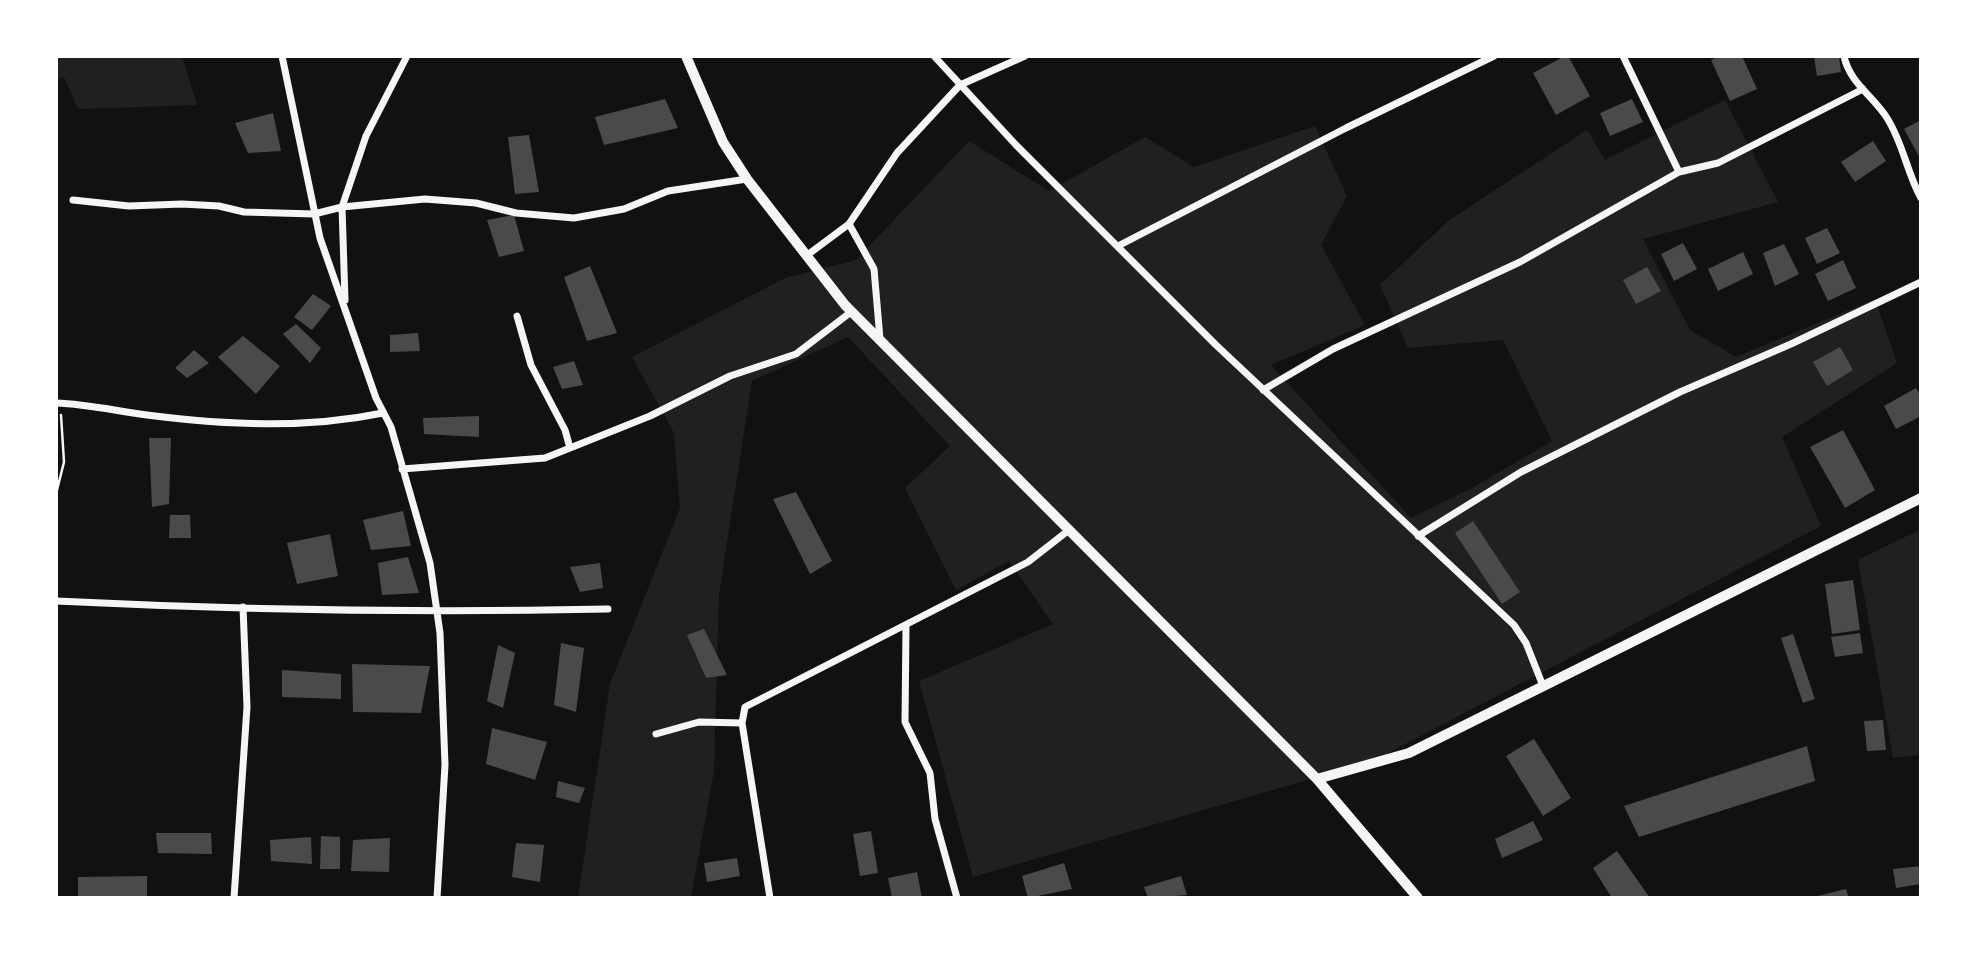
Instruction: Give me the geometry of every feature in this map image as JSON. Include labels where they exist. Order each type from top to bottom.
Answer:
[{"type":"street","points":[[282,56],[314,214],[383,413],[391,427],[430,563],[439,613],[445,765],[437,898]]},
{"type":"street","points":[[345,307],[342,206],[366,136],[407,56]]},
{"type":"street","points":[[686,56],[723,142],[747,179],[851,312],[1317,779],[1418,898]]},
{"type":"street","points":[[934,56],[1016,145],[1263,390],[1514,625],[1526,643],[1543,686]]},
{"type":"street","points":[[806,256],[849,225],[897,153],[960,85],[1026,56]]},
{"type":"street","points":[[1471,56],[1475,65]]},
{"type":"street","points":[[1118,246],[1346,128],[1494,56]]},
{"type":"street","points":[[1623,56],[1679,172]]},
{"type":"street","points":[[1844,56],[1852,75],[1892,127],[1921,198]]},
{"type":"street","points":[[1263,390],[1333,349],[1520,262],[1679,172],[1718,163],[1863,89]]},
{"type":"street","points":[[74,200],[130,206],[182,204],[219,206],[244,212],[314,214],[342,206],[425,199],[477,203],[516,213],[574,218],[624,209],[668,191],[747,179]]},
{"type":"street","points":[[849,225],[874,269],[880,341]]},
{"type":"street","points":[[1418,536],[1521,472],[1668,398],[1921,282]]},
{"type":"street","points":[[402,469],[537,460],[650,416],[730,376],[796,354],[851,312]]},
{"type":"street","points":[[517,316],[531,365],[565,430],[570,448]]},
{"type":"street","points":[[56,403],[239,424],[305,425],[383,413]]},
{"type":"street","points":[[1317,779],[1409,752],[1921,498]]},
{"type":"street","points":[[771,898],[742,723],[746,708],[751,702],[1028,562],[1069,530]]},
{"type":"street","points":[[56,601],[400,609],[439,613],[608,609]]},
{"type":"street","points":[[234,898],[247,707],[243,607]]},
{"type":"street","points":[[906,626],[905,723],[930,773],[935,819],[957,898]]},
{"type":"street","points":[[656,734],[699,722],[742,723]]},
{"type":"path","points":[[56,494],[64,462],[61,414],[68,404]]},
{"type":"shaded area","points":[[56,56],[182,56],[197,105],[78,109],[64,77],[56,79]]},
{"type":"shaded area","points":[[1725,100],[1778,202],[1643,239],[1690,330],[1736,357],[1875,299],[1897,363],[1782,437],[1821,526],[1373,761],[973,877],[919,681],[1053,624],[1009,561],[956,590],[905,488],[950,446],[848,337],[752,381],[719,594],[714,771],[691,898],[578,898],[610,684],[680,508],[674,433],[632,357],[785,278],[856,260],[969,141],[1049,191],[1145,137],[1194,167],[1315,126],[1347,196],[1321,245],[1365,325],[1271,365],[1411,518],[1476,486],[1552,441],[1503,340],[1408,348],[1380,285],[1448,221],[1587,130],[1605,160]]},
{"type":"shaded area","points":[[1921,529],[1921,755],[1893,758],[1858,560]]},
{"type":"building","points":[[1568,56],[1590,96],[1556,115],[1533,73]]},
{"type":"building","points":[[1720,56],[1742,56],[1757,89],[1730,101],[1711,60]]},
{"type":"building","points":[[1814,56],[1839,56],[1841,72],[1817,76]]},
{"type":"building","points":[[665,99],[678,128],[604,145],[595,117]]},
{"type":"building","points":[[1632,99],[1643,122],[1610,136],[1600,113]]},
{"type":"building","points":[[273,113],[281,151],[248,153],[235,123]]},
{"type":"building","points":[[1921,120],[1921,160],[1904,129]]},
{"type":"building","points":[[529,135],[539,192],[515,194],[508,137]]},
{"type":"building","points":[[1873,141],[1886,161],[1855,182],[1841,162]]},
{"type":"building","points":[[514,215],[524,251],[499,257],[487,220]]},
{"type":"building","points":[[1827,228],[1840,253],[1817,264],[1805,238]]},
{"type":"building","points":[[1683,243],[1697,269],[1674,281],[1661,254]]},
{"type":"building","points":[[1784,244],[1799,274],[1775,286],[1763,253]]},
{"type":"building","points":[[1743,252],[1753,274],[1718,291],[1708,269]]},
{"type":"building","points":[[1843,260],[1856,288],[1828,301],[1815,274]]},
{"type":"building","points":[[590,266],[617,333],[587,341],[564,277]]},
{"type":"building","points":[[1647,267],[1661,291],[1636,304],[1623,280]]},
{"type":"building","points":[[313,294],[331,306],[312,330],[294,317]]},
{"type":"building","points":[[296,324],[321,348],[310,363],[283,334]]},
{"type":"building","points":[[418,333],[420,351],[390,352],[390,335]]},
{"type":"building","points":[[243,336],[280,366],[256,394],[218,357]]},
{"type":"building","points":[[1840,347],[1853,370],[1827,386],[1813,362]]},
{"type":"building","points":[[194,350],[209,363],[187,378],[175,368]]},
{"type":"building","points":[[574,361],[583,385],[562,389],[553,367]]},
{"type":"building","points":[[1916,388],[1921,396],[1921,416],[1896,429],[1884,406]]},
{"type":"building","points":[[479,416],[479,437],[424,434],[423,418]]},
{"type":"building","points":[[1843,430],[1875,490],[1845,508],[1810,447]]},
{"type":"building","points":[[149,438],[171,438],[169,504],[152,507]]},
{"type":"building","points":[[796,492],[832,561],[810,574],[773,499]]},
{"type":"building","points":[[403,511],[411,546],[371,550],[363,520]]},
{"type":"building","points":[[170,515],[190,515],[191,538],[169,538]]},
{"type":"building","points":[[1473,521],[1520,592],[1502,604],[1455,533]]},
{"type":"building","points":[[330,534],[338,576],[297,584],[287,543]]},
{"type":"building","points":[[408,557],[419,593],[382,595],[378,563]]},
{"type":"building","points":[[600,563],[603,588],[580,592],[570,567]]},
{"type":"building","points":[[1853,580],[1860,630],[1832,634],[1825,584]]},
{"type":"building","points":[[704,629],[727,675],[706,678],[687,635]]},
{"type":"building","points":[[1860,633],[1863,653],[1835,657],[1831,637]]},
{"type":"building","points":[[1793,634],[1815,699],[1803,703],[1781,638]]},
{"type":"building","points":[[561,643],[584,648],[576,712],[554,705]]},
{"type":"building","points":[[498,645],[515,653],[503,708],[487,701]]},
{"type":"building","points":[[352,664],[430,666],[421,713],[353,712]]},
{"type":"building","points":[[282,670],[341,674],[341,699],[282,697]]},
{"type":"building","points":[[1883,720],[1886,750],[1867,751],[1864,721]]},
{"type":"building","points":[[492,728],[547,742],[535,780],[486,764]]},
{"type":"building","points":[[1534,739],[1571,798],[1543,816],[1506,756]]},
{"type":"building","points":[[1807,746],[1815,781],[1639,837],[1624,806]]},
{"type":"building","points":[[558,781],[585,788],[579,803],[556,797]]},
{"type":"building","points":[[1533,821],[1543,840],[1502,858],[1495,839]]},
{"type":"building","points":[[871,831],[878,873],[860,876],[853,834]]},
{"type":"building","points":[[156,833],[211,833],[212,854],[158,853]]},
{"type":"building","points":[[321,836],[340,837],[340,869],[320,869]]},
{"type":"building","points":[[311,837],[312,864],[271,861],[270,840]]},
{"type":"building","points":[[390,838],[389,872],[351,871],[353,840]]},
{"type":"building","points":[[516,843],[544,845],[540,882],[512,877]]},
{"type":"building","points":[[1617,851],[1650,898],[1612,898],[1593,868]]},
{"type":"building","points":[[737,858],[740,876],[707,882],[704,863]]},
{"type":"building","points":[[1064,863],[1072,889],[1028,898],[1022,876]]},
{"type":"building","points":[[1921,866],[1921,884],[1896,888],[1893,869]]},
{"type":"building","points":[[917,872],[922,898],[892,898],[888,878]]},
{"type":"building","points":[[147,876],[147,898],[78,898],[78,877]]},
{"type":"building","points":[[1181,876],[1187,895],[1148,898],[1144,887]]},
{"type":"building","points":[[1846,889],[1849,898],[1813,898],[1813,897]]}]
